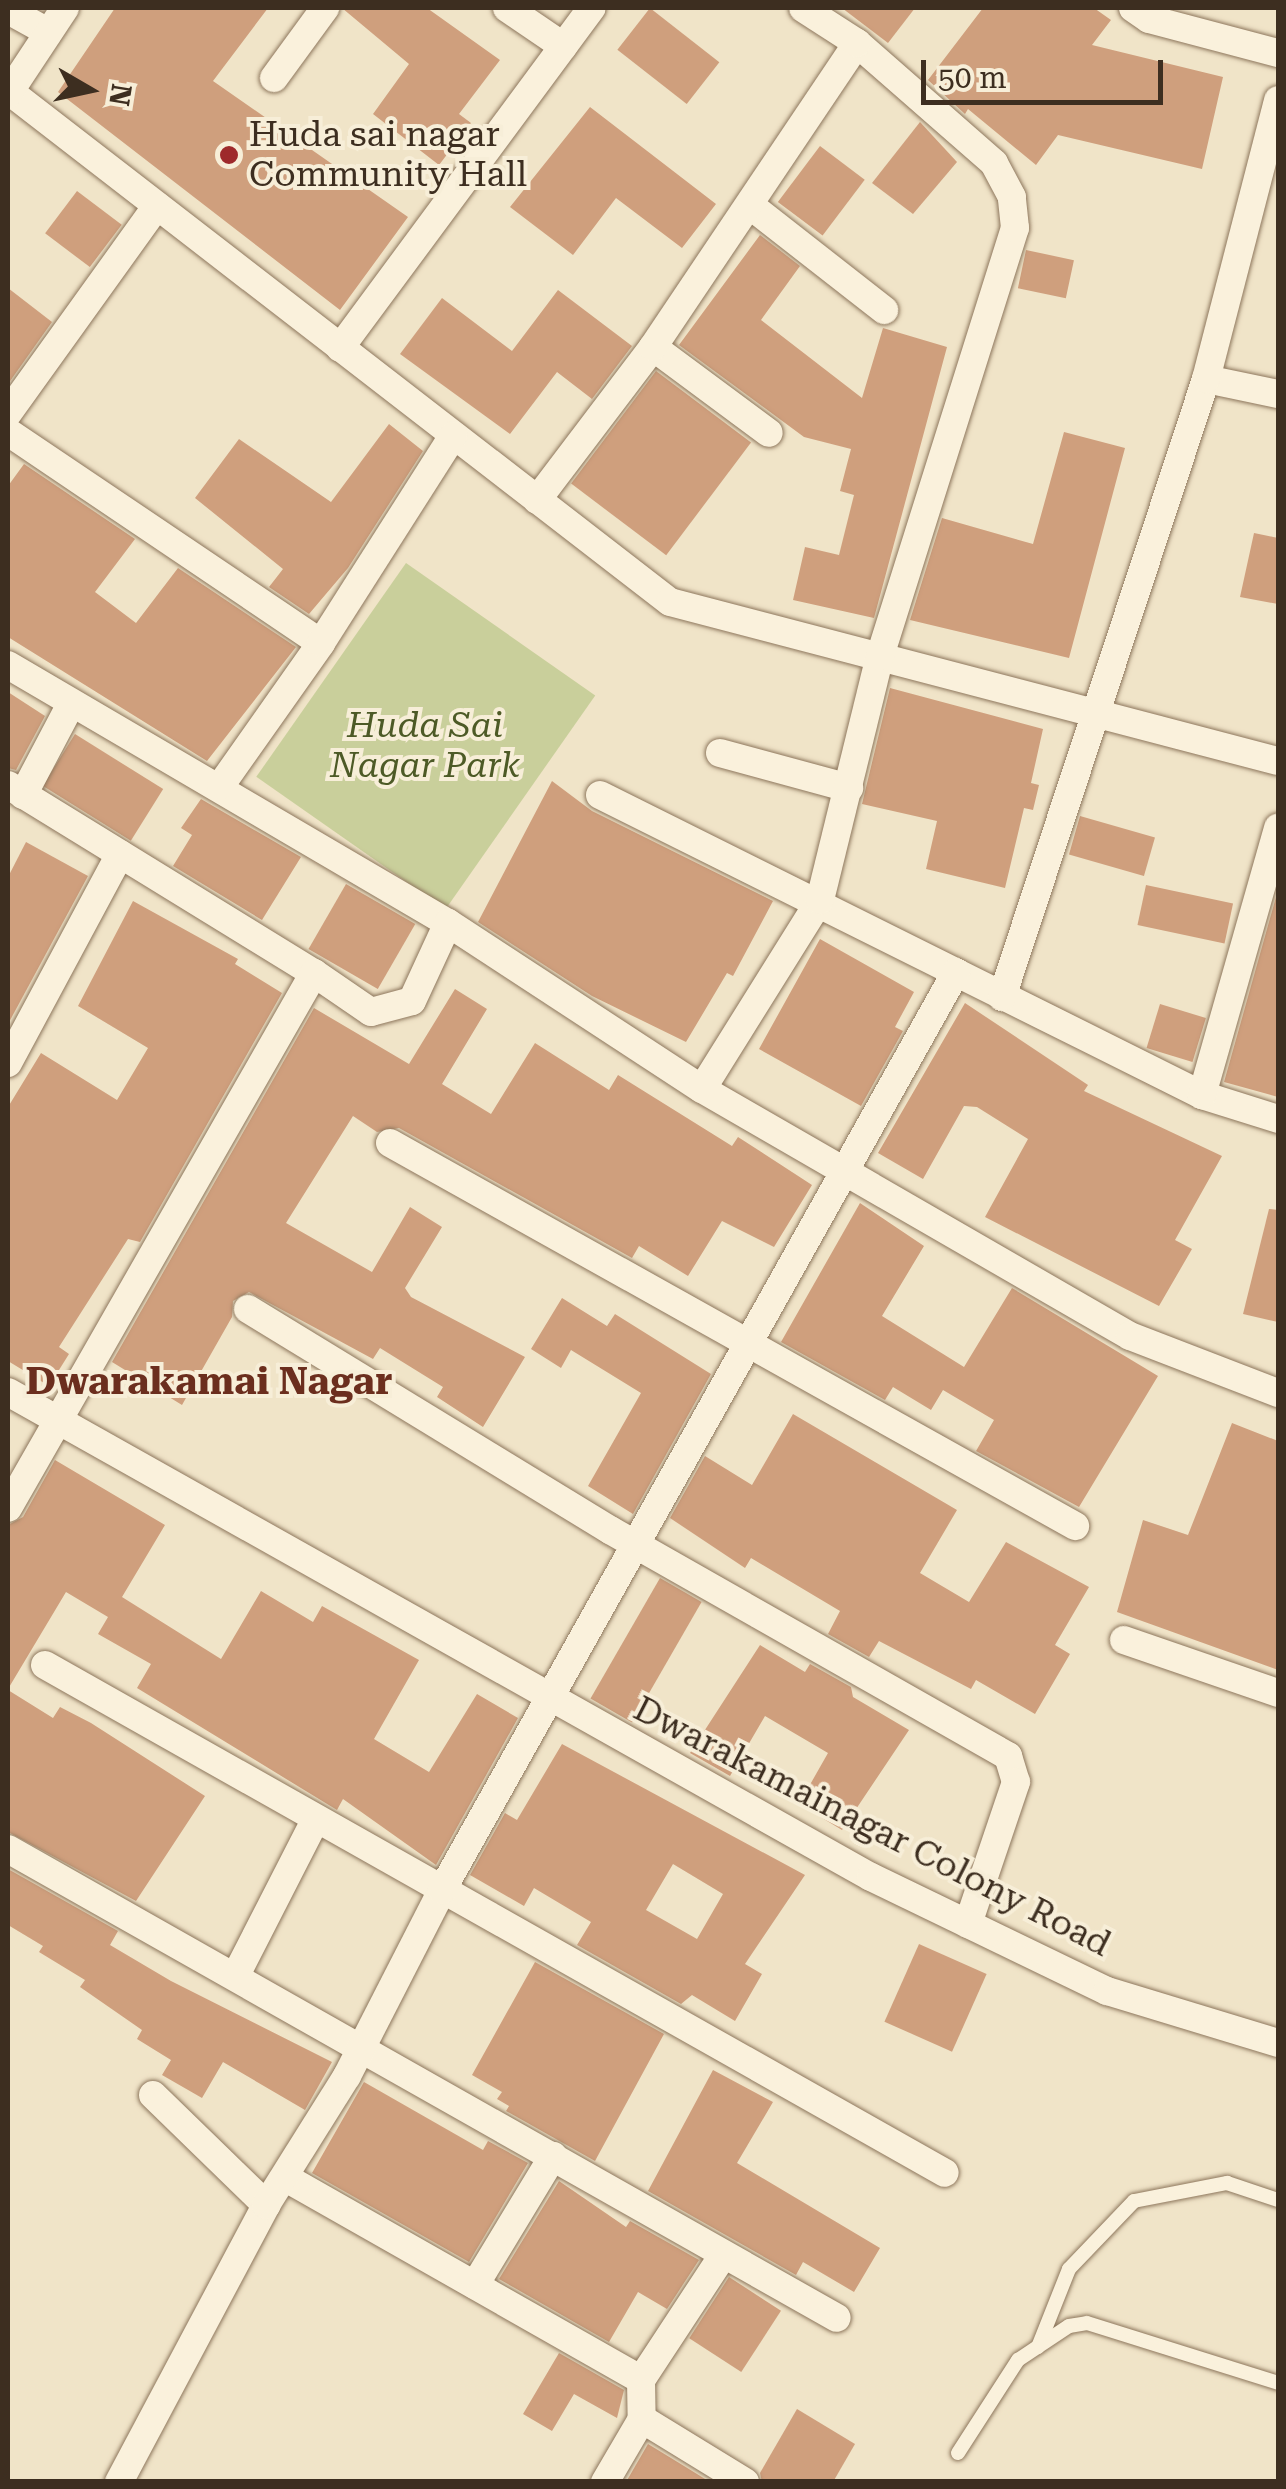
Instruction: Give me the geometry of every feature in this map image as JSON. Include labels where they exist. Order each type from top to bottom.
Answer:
[{"type":"street","points":[[65,8],[8,92],[670,602],[1278,761]]},
{"type":"street","points":[[274,78],[325,8]]},
{"type":"street","points":[[507,8],[563,46]]},
{"type":"street","points":[[340,348],[592,8]]},
{"type":"street","points":[[702,1089],[820,900],[880,656],[1015,228],[1012,197],[994,163],[856,43],[803,8]]},
{"type":"street","points":[[1134,8],[1149,19],[1278,53]]},
{"type":"street","points":[[8,10],[48,32]]},
{"type":"street","points":[[537,500],[654,347],[856,43]]},
{"type":"street","points":[[1002,997],[1100,712],[1206,379],[1278,100]]},
{"type":"street","points":[[8,413],[157,206]]},
{"type":"street","points":[[750,206],[884,310]]},
{"type":"street","points":[[654,347],[770,433]]},
{"type":"street","points":[[1206,379],[1278,394]]},
{"type":"street","points":[[8,432],[321,643]]},
{"type":"street","points":[[221,784],[321,643],[454,436]]},
{"type":"street","points":[[8,665],[71,704],[221,784],[448,923],[702,1089],[1130,1336],[1278,1393]]},
{"type":"street","points":[[71,704],[16,790],[372,1012],[412,1001],[448,923]]},
{"type":"street","points":[[720,753],[849,788]]},
{"type":"street","points":[[600,795],[820,900],[1002,997],[1202,1095],[1278,1119]]},
{"type":"street","points":[[1202,1095],[1278,828]]},
{"type":"street","points":[[8,1063],[120,854]]},
{"type":"street","points":[[120,2482],[266,2205],[286,2178],[364,2044],[442,1890],[956,972]]},
{"type":"street","points":[[8,1508],[314,973]]},
{"type":"street","points":[[390,1143],[1075,1526]]},
{"type":"street","points":[[248,1308],[636,1542],[1008,1756],[1016,1782],[968,1924]]},
{"type":"street","name":"Dwarakamainagar Colony Road","points":[[8,1392],[550,1702],[968,1924],[1107,1991],[1278,2043]]},
{"type":"street","points":[[1124,1640],[1278,1694]]},
{"type":"street","points":[[45,1666],[945,2173]]},
{"type":"street","points":[[236,1975],[316,1819]]},
{"type":"street","points":[[8,1849],[364,2044],[838,2318]]},
{"type":"street","points":[[153,2094],[266,2205]]},
{"type":"street","points":[[475,2285],[554,2156]]},
{"type":"street","points":[[286,2178],[641,2380]]},
{"type":"street","points":[[605,2482],[642,2419],[641,2380],[723,2254]]},
{"type":"street","points":[[642,2419],[745,2482]]},
{"type":"lane","points":[[1038,2346],[1068,2269],[1134,2201],[1228,2184],[1278,2200]]},
{"type":"lane","points":[[958,2453],[996,2387],[1038,2346],[1086,2322],[1278,2382]]},
{"type":"green space","name":"Huda Sai Nagar Park","points":[[406,563],[595,695],[446,909],[256,777]]},
{"type":"building","name":"Huda sai nagar Community Hall","points":[[115,8],[268,8],[213,81],[408,217],[340,310],[58,92]]},
{"type":"building","points":[[342,8],[427,8],[500,60],[459,114],[471,123],[439,165],[373,114],[409,64]]},
{"type":"building","points":[[650,8],[719,62],[687,104],[617,50]]},
{"type":"building","points":[[842,8],[915,8],[888,43]]},
{"type":"building","points":[[983,8],[1094,8],[1111,20],[1092,45],[1223,77],[1202,169],[1058,135],[1036,165],[968,109],[965,114],[928,80]]},
{"type":"building","points":[[590,107],[716,204],[682,248],[616,198],[573,255],[510,207]]},
{"type":"building","points":[[920,122],[957,162],[913,214],[872,183]]},
{"type":"building","points":[[820,146],[865,180],[823,236],[778,202]]},
{"type":"building","points":[[77,191],[122,225],[90,267],[45,233]]},
{"type":"building","points":[[760,235],[800,266],[761,320],[862,398],[883,328],[947,347],[874,618],[793,600],[805,547],[839,555],[854,495],[840,491],[851,449],[804,437],[679,345]]},
{"type":"building","points":[[1026,250],[1074,260],[1066,298],[1018,288]]},
{"type":"building","points":[[8,288],[52,322],[8,384]]},
{"type":"building","points":[[558,290],[632,346],[592,399],[557,372],[510,434],[400,354],[442,298],[512,351]]},
{"type":"building","points":[[656,371],[751,443],[666,555],[571,484]]},
{"type":"building","points":[[389,424],[423,451],[348,568],[309,614],[269,587],[283,569],[195,498],[239,439],[331,502]]},
{"type":"building","points":[[1064,432],[1125,448],[1069,658],[910,620],[942,518],[1033,544]]},
{"type":"building","points":[[24,464],[135,539],[95,592],[136,623],[178,568],[296,647],[207,761],[8,637],[8,486]]},
{"type":"building","points":[[1254,533],[1278,538],[1278,604],[1240,597]]},
{"type":"building","points":[[890,688],[1043,729],[1031,783],[1039,785],[1033,810],[1024,808],[1005,888],[926,869],[937,821],[862,804]]},
{"type":"building","points":[[8,692],[45,716],[16,770],[8,768]]},
{"type":"building","points":[[75,734],[163,789],[131,841],[43,786]]},
{"type":"building","points":[[552,781],[592,811],[773,901],[733,976],[727,973],[686,1042],[592,996],[478,922]]},
{"type":"building","points":[[201,799],[301,857],[262,920],[173,866],[192,835],[181,828]]},
{"type":"building","points":[[1080,816],[1155,837],[1144,876],[1069,854]]},
{"type":"building","points":[[26,842],[88,876],[8,1024],[8,877]]},
{"type":"building","points":[[346,884],[415,924],[378,989],[308,949]]},
{"type":"building","points":[[1146,885],[1233,904],[1225,944],[1137,925]]},
{"type":"building","points":[[1278,890],[1278,1097],[1224,1082]]},
{"type":"building","points":[[133,901],[238,959],[235,964],[282,993],[140,1242],[128,1239],[59,1347],[69,1354],[49,1386],[8,1361],[8,1107],[41,1053],[117,1100],[148,1048],[78,1006]]},
{"type":"building","points":[[820,939],[914,992],[895,1027],[903,1031],[861,1106],[759,1049]]},
{"type":"building","points":[[455,989],[487,1009],[442,1084],[491,1114],[535,1043],[609,1090],[618,1075],[732,1146],[738,1137],[812,1185],[774,1247],[722,1221],[688,1276],[639,1246],[632,1258],[399,1128],[377,1132],[353,1116],[286,1223],[372,1272],[410,1207],[442,1227],[405,1288],[411,1297],[525,1357],[483,1427],[437,1397],[443,1387],[380,1348],[373,1359],[249,1292],[233,1301],[232,1317],[182,1405],[112,1362],[314,1008],[409,1064]]},
{"type":"building","points":[[965,1003],[1088,1085],[1084,1091],[1222,1156],[1175,1240],[1192,1249],[1159,1306],[985,1217],[1028,1139],[977,1107],[964,1106],[923,1179],[878,1153]]},
{"type":"building","points":[[1160,1004],[1206,1018],[1192,1062],[1147,1048]]},
{"type":"building","points":[[860,1203],[924,1246],[882,1316],[964,1367],[1012,1288],[1158,1376],[1079,1507],[976,1451],[994,1420],[943,1390],[931,1410],[893,1387],[885,1400],[781,1342]]},
{"type":"building","points":[[1269,1209],[1278,1210],[1278,1322],[1243,1314]]},
{"type":"building","points":[[562,1298],[607,1326],[615,1314],[711,1374],[633,1514],[588,1486],[641,1393],[571,1350],[561,1368],[531,1349]]},
{"type":"building","points":[[793,1414],[957,1510],[920,1573],[969,1602],[1006,1542],[1089,1587],[1055,1645],[1070,1654],[1035,1714],[976,1680],[971,1689],[879,1641],[869,1657],[828,1634],[840,1611],[751,1558],[745,1568],[670,1518],[705,1456],[752,1485]]},
{"type":"building","points":[[1232,1423],[1278,1441],[1278,1670],[1117,1612],[1143,1520],[1188,1535]]},
{"type":"building","points":[[55,1460],[165,1525],[122,1597],[221,1659],[261,1591],[313,1622],[322,1606],[419,1660],[374,1739],[429,1772],[477,1694],[518,1718],[436,1865],[343,1799],[337,1810],[137,1688],[151,1664],[98,1634],[108,1617],[66,1592],[8,1689],[8,1525],[23,1517]]},
{"type":"building","points":[[660,1578],[702,1602],[632,1722],[590,1698]]},
{"type":"building","points":[[760,1645],[805,1672],[810,1664],[851,1687],[853,1697],[909,1730],[842,1830],[799,1804],[828,1753],[765,1716],[730,1776],[690,1753]]},
{"type":"building","points":[[8,1690],[53,1718],[60,1707],[91,1723],[205,1796],[136,1901],[8,1832]]},
{"type":"building","points":[[562,1744],[805,1875],[745,1964],[762,1974],[735,2021],[692,1995],[681,2004],[577,1945],[591,1922],[534,1888],[524,1906],[470,1875],[505,1813],[517,1820]],"holes":[[[673,1864],[723,1894],[697,1939],[646,1910]]]},
{"type":"building","points":[[8,1869],[118,1931],[110,1945],[171,1981],[332,2062],[305,2110],[223,2062],[202,2098],[162,2075],[171,2060],[137,2039],[142,2030],[80,1987],[85,1980],[39,1952],[43,1946],[8,1925]]},
{"type":"building","points":[[919,1944],[987,1974],[952,2052],[884,2022]]},
{"type":"building","points":[[535,1962],[664,2034],[595,2161],[506,2111],[509,2106],[497,2099],[502,2092],[472,2075]]},
{"type":"building","points":[[713,2070],[773,2102],[737,2163],[880,2248],[854,2292],[803,2262],[796,2275],[648,2191]]},
{"type":"building","points":[[364,2082],[483,2150],[488,2141],[528,2163],[469,2262],[312,2173]]},
{"type":"building","points":[[559,2181],[626,2227],[630,2221],[699,2260],[667,2309],[638,2292],[609,2342],[499,2279]]},
{"type":"building","points":[[729,2277],[781,2311],[741,2372],[689,2338]]},
{"type":"building","points":[[559,2353],[624,2390],[617,2418],[574,2394],[552,2431],[523,2414]]},
{"type":"building","points":[[797,2409],[855,2444],[833,2482],[762,2482],[760,2473]]},
{"type":"building","points":[[648,2444],[671,2458],[710,2482],[626,2482]]},
{"type":"place","name":"Huda sai nagar Community Hall","points":[[229,155]]},
{"type":"district","name":"Dwarakamai Nagar","points":[[209,1382]]}]
